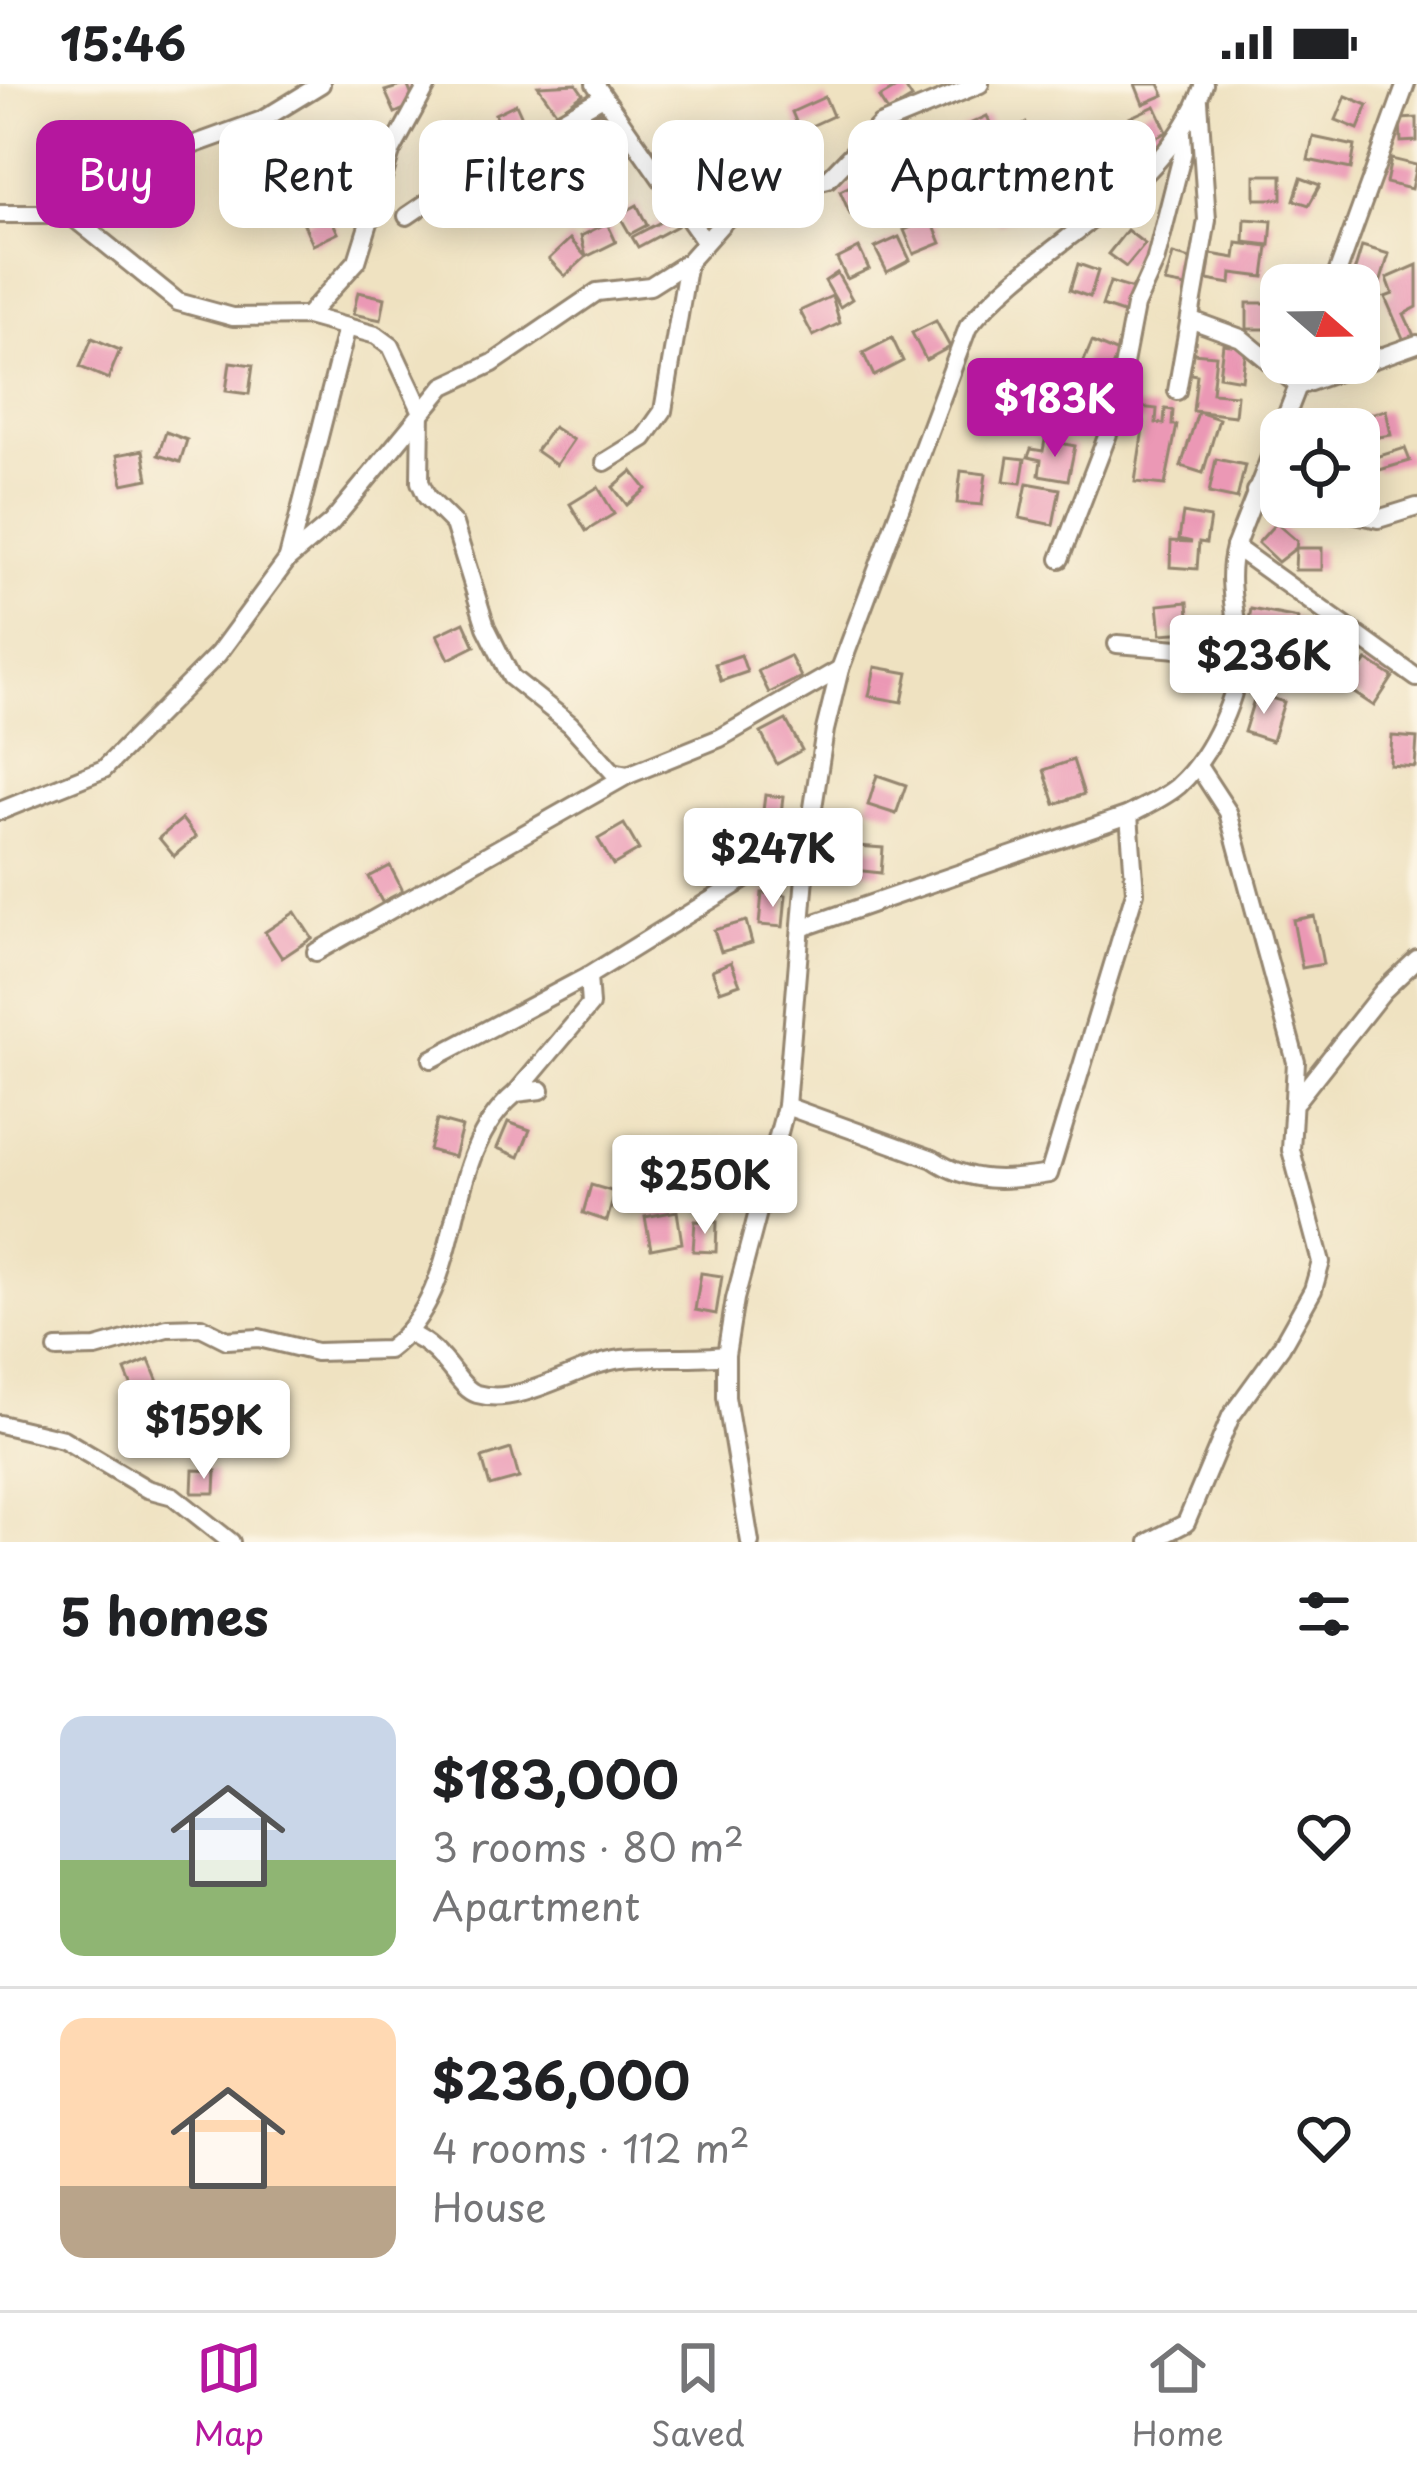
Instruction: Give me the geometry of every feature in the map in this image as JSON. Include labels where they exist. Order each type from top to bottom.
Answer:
[{"type":"street","points":[[195,144],[262,120],[321,84]]},
{"type":"street","points":[[395,145],[428,84]]},
{"type":"street","points":[[0,811],[104,769],[218,654],[288,559],[331,523],[444,386],[493,363],[597,292],[650,286],[688,262],[704,239],[765,195],[828,178],[880,125],[980,84]]},
{"type":"street","points":[[1341,264],[1406,84]]},
{"type":"street","points":[[407,216],[599,91],[704,239]]},
{"type":"street","points":[[751,1542],[726,1396],[726,1354],[735,1299],[786,1106],[808,840],[840,670],[968,327],[1000,287],[1135,181],[1182,133],[1202,92]]},
{"type":"street","points":[[1177,392],[1207,220],[1202,92]]},
{"type":"street","points":[[1060,559],[1113,421],[1136,306],[1155,262],[1184,152],[1182,133]]},
{"type":"street","points":[[0,214],[36,214]]},
{"type":"street","points":[[86,228],[178,302],[233,317],[307,316],[391,346],[422,410],[420,482],[427,497],[454,524],[486,628],[511,677],[570,724],[613,772],[628,775]]},
{"type":"street","points":[[307,316],[357,261],[367,228]]},
{"type":"street","points":[[605,462],[644,438],[663,411],[688,262]]},
{"type":"street","points":[[1192,320],[1241,338],[1300,386]]},
{"type":"street","points":[[288,559],[347,327]]},
{"type":"street","points":[[1290,408],[1300,386],[1417,344]]},
{"type":"street","points":[[800,928],[1129,814],[1174,790],[1198,766],[1231,696],[1239,654],[1227,576],[1260,479]]},
{"type":"street","points":[[1255,491],[1260,492]]},
{"type":"street","points":[[1380,518],[1417,507]]},
{"type":"street","points":[[1234,547],[1417,679]]},
{"type":"street","points":[[1118,644],[1239,654]]},
{"type":"street","points":[[316,952],[628,775],[720,738],[840,670]]},
{"type":"street","points":[[1149,1542],[1186,1523],[1231,1416],[1259,1382],[1313,1290],[1321,1262],[1291,1150],[1296,1062],[1228,812],[1198,766]]},
{"type":"street","points":[[786,1106],[932,1159],[950,1171],[1002,1182],[1049,1174],[1135,892],[1129,814]]},
{"type":"street","points":[[432,1058],[588,976],[808,840]]},
{"type":"street","points":[[1297,1100],[1383,991],[1417,959]]},
{"type":"street","points":[[57,1349],[96,1348],[167,1328],[201,1328],[226,1340],[259,1338],[316,1352],[388,1350],[419,1322],[457,1228],[455,1207],[479,1136],[590,1006],[588,976]]},
{"type":"street","points":[[516,1093],[541,1090]]},
{"type":"street","points":[[409,1334],[429,1342],[449,1360],[459,1380],[474,1393],[500,1396],[621,1359],[726,1354]]},
{"type":"street","points":[[0,1424],[63,1439],[147,1489],[172,1496],[231,1542]]},
{"type":"building","points":[[407,84],[415,104],[395,113],[385,91]]},
{"type":"building","points":[[576,84],[583,94],[557,113],[538,86]]},
{"type":"building","points":[[903,84],[912,98],[888,112],[879,98]]},
{"type":"building","points":[[1135,84],[1159,84],[1164,95],[1143,104]]},
{"type":"building","points":[[1346,96],[1368,105],[1358,129],[1336,120]]},
{"type":"building","points":[[825,97],[833,116],[795,120],[792,112]]},
{"type":"building","points":[[516,104],[523,120],[498,120],[495,114]]},
{"type":"building","points":[[1155,106],[1167,132],[1156,137],[1156,120],[1129,118]]},
{"type":"building","points":[[1417,118],[1417,141],[1401,142],[1400,119]]},
{"type":"building","points":[[1313,137],[1355,146],[1351,169],[1308,160]]},
{"type":"building","points":[[1391,159],[1416,165],[1411,189],[1386,183]]},
{"type":"building","points":[[1255,175],[1282,175],[1282,199],[1255,199]]},
{"type":"building","points":[[1301,178],[1320,185],[1309,205],[1294,200]]},
{"type":"building","points":[[637,205],[647,225],[630,234],[628,210]]},
{"type":"building","points":[[1245,219],[1272,221],[1270,245],[1244,242]]},
{"type":"building","points":[[652,226],[673,228],[638,247],[632,237]]},
{"type":"building","points":[[306,228],[336,228],[338,233],[313,245]]},
{"type":"building","points":[[609,228],[616,242],[586,257],[581,236]]},
{"type":"building","points":[[935,228],[941,243],[914,254],[904,230]]},
{"type":"building","points":[[1127,230],[1145,244],[1126,267],[1108,254]]},
{"type":"building","points":[[899,237],[910,260],[887,272],[875,248]]},
{"type":"building","points":[[570,239],[586,257],[565,276],[549,259]]},
{"type":"building","points":[[1237,243],[1268,247],[1260,276],[1232,273],[1231,284],[1207,280],[1211,254],[1235,258]]},
{"type":"building","points":[[1362,246],[1389,254],[1380,284],[1380,264],[1357,264]]},
{"type":"building","points":[[859,248],[869,269],[847,279],[837,259]]},
{"type":"building","points":[[1173,254],[1198,261],[1192,288],[1165,283]]},
{"type":"building","points":[[1078,264],[1098,271],[1090,297],[1070,290]]},
{"type":"building","points":[[1417,265],[1417,307],[1404,314],[1416,340],[1406,345],[1385,297],[1393,294],[1387,278]]},
{"type":"building","points":[[837,273],[852,299],[840,307],[825,281]]},
{"type":"building","points":[[1110,282],[1136,290],[1129,315],[1102,306]]},
{"type":"building","points":[[358,292],[385,298],[381,320],[353,314]]},
{"type":"building","points":[[832,296],[840,323],[813,336],[800,311]]},
{"type":"building","points":[[1247,303],[1260,303],[1260,329],[1247,329]]},
{"type":"building","points":[[936,321],[950,347],[926,360],[912,333]]},
{"type":"building","points":[[92,338],[120,350],[108,379],[80,367]]},
{"type":"building","points":[[892,338],[903,361],[874,376],[863,353]]},
{"type":"building","points":[[1092,342],[1118,353],[1107,379],[1081,368]]},
{"type":"building","points":[[1223,344],[1246,347],[1242,380],[1219,376]]},
{"type":"building","points":[[1192,353],[1216,355],[1212,393],[1237,395],[1235,416],[1193,411],[1197,375],[1190,374]]},
{"type":"building","points":[[230,362],[253,365],[249,394],[226,391]]},
{"type":"building","points":[[1069,367],[1090,381],[1075,402],[1055,388]]},
{"type":"building","points":[[1131,406],[1157,409],[1156,423],[1164,424],[1165,409],[1173,410],[1172,425],[1177,425],[1165,485],[1135,482],[1144,422],[1130,421]]},
{"type":"building","points":[[1386,410],[1391,435],[1380,437],[1380,411]]},
{"type":"building","points":[[1198,412],[1219,419],[1203,473],[1181,466]]},
{"type":"building","points":[[553,427],[573,440],[556,465],[536,451]]},
{"type":"building","points":[[166,432],[187,440],[180,462],[158,455]]},
{"type":"building","points":[[1045,440],[1075,446],[1068,480],[1039,475],[1041,460],[1028,457],[1031,449],[1043,451]]},
{"type":"building","points":[[1405,448],[1410,461],[1380,470],[1380,456]]},
{"type":"building","points":[[143,450],[148,479],[123,484],[117,455]]},
{"type":"building","points":[[1008,457],[1025,459],[1021,483],[1004,481]]},
{"type":"building","points":[[1216,459],[1245,465],[1237,499],[1209,493]]},
{"type":"building","points":[[632,471],[646,489],[627,505],[613,487]]},
{"type":"building","points":[[961,471],[986,474],[982,505],[957,503]]},
{"type":"building","points":[[1027,483],[1060,489],[1053,525],[1020,518]]},
{"type":"building","points":[[598,487],[614,514],[586,531],[570,504]]},
{"type":"building","points":[[1183,513],[1210,518],[1206,543],[1199,542],[1197,569],[1170,567],[1171,541],[1192,542],[1179,539]]},
{"type":"building","points":[[1272,528],[1282,528],[1297,541],[1296,548],[1278,562],[1258,543]]},
{"type":"building","points":[[1296,548],[1322,548],[1322,570],[1295,570]]},
{"type":"building","points":[[1188,602],[1190,632],[1161,634],[1158,605]]},
{"type":"building","points":[[1251,609],[1298,618],[1287,670],[1241,662]]},
{"type":"building","points":[[464,622],[475,646],[449,659],[437,635]]},
{"type":"building","points":[[1316,634],[1335,643],[1325,668],[1304,659]]},
{"type":"building","points":[[741,655],[747,672],[721,681],[715,664]]},
{"type":"building","points":[[790,656],[801,677],[769,693],[758,671]]},
{"type":"building","points":[[1367,660],[1393,677],[1374,706],[1347,688]]},
{"type":"building","points":[[875,667],[908,673],[902,702],[869,696]]},
{"type":"building","points":[[1256,693],[1284,702],[1272,741],[1244,732]]},
{"type":"building","points":[[786,720],[802,750],[777,764],[761,733]]},
{"type":"building","points":[[1392,736],[1417,738],[1415,767],[1390,765]]},
{"type":"building","points":[[1073,760],[1084,794],[1055,804],[1044,770]]},
{"type":"building","points":[[877,775],[906,785],[896,814],[868,805]]},
{"type":"building","points":[[765,795],[783,797],[779,829],[761,827]]},
{"type":"building","points":[[182,819],[196,837],[174,856],[159,838]]},
{"type":"building","points":[[624,824],[639,850],[613,865],[598,839]]},
{"type":"building","points":[[857,846],[883,848],[881,873],[854,870]]},
{"type":"building","points":[[390,866],[403,891],[382,902],[369,877]]},
{"type":"building","points":[[762,893],[786,895],[783,927],[759,925]]},
{"type":"building","points":[[295,912],[312,938],[282,958],[265,932]]},
{"type":"building","points":[[1314,916],[1323,964],[1302,968],[1293,920]]},
{"type":"building","points":[[746,921],[752,943],[721,952],[714,930]]},
{"type":"building","points":[[731,962],[740,984],[720,991],[712,970]]},
{"type":"building","points":[[437,1120],[462,1127],[454,1157],[429,1150]]},
{"type":"building","points":[[508,1122],[530,1130],[519,1157],[497,1148]]},
{"type":"building","points":[[591,1185],[615,1192],[607,1221],[583,1213]]},
{"type":"building","points":[[677,1211],[682,1243],[651,1249],[645,1217]]},
{"type":"building","points":[[695,1221],[717,1222],[716,1252],[693,1251]]},
{"type":"building","points":[[701,1273],[722,1276],[716,1314],[695,1310]]},
{"type":"building","points":[[149,1360],[160,1387],[136,1397],[125,1370]]},
{"type":"building","points":[[511,1449],[519,1478],[490,1486],[482,1458]]},
{"type":"building","points":[[193,1470],[216,1471],[215,1493],[192,1493]]}]
